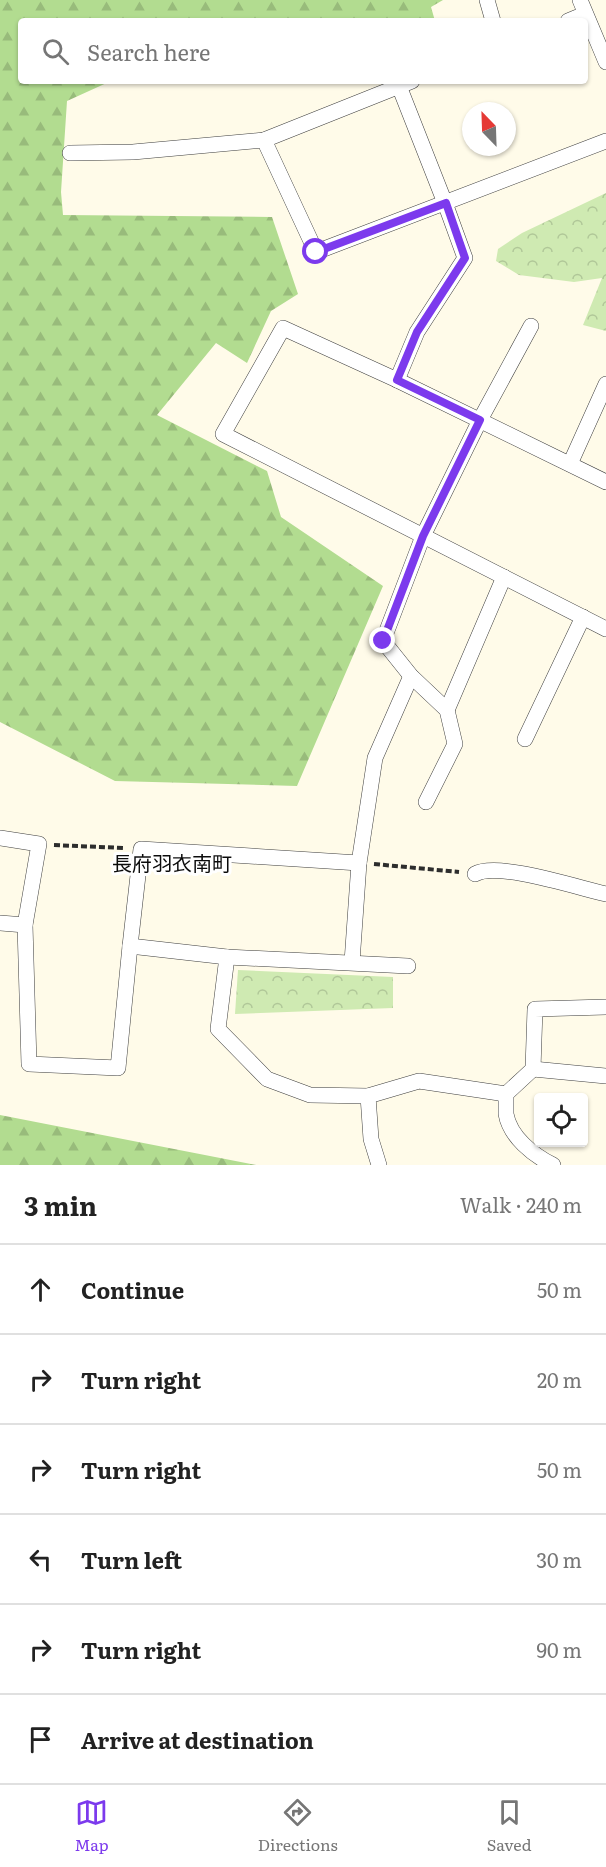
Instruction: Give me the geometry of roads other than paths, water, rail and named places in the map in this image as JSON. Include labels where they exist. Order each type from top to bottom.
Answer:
[{"type":"street","points":[[487,0],[492,18]]},
{"type":"street","points":[[571,18],[583,7]]},
{"type":"street","points":[[588,19],[606,62]]},
{"type":"street","points":[[70,153],[133,152],[264,140],[406,84],[465,258],[417,332],[397,380]]},
{"type":"street","points":[[264,140],[316,252],[606,141]]},
{"type":"street","points":[[426,802],[455,744],[447,710],[411,676],[383,641],[423,536],[480,420],[531,326]]},
{"type":"street","points":[[606,482],[397,380],[283,328],[223,434],[606,629]]},
{"type":"street","points":[[570,464],[606,384]]},
{"type":"street","points":[[447,710],[504,577]]},
{"type":"street","points":[[525,739],[583,617]]},
{"type":"street","points":[[352,962],[359,863],[375,758],[411,676]]},
{"type":"street","points":[[0,838],[39,844],[25,926],[29,1064],[118,1068],[141,849],[359,863]]},
{"type":"street","points":[[475,874],[480,871],[501,870],[606,894]]},
{"type":"street","points":[[0,923],[25,926]]},
{"type":"street","points":[[130,946],[227,957],[408,966]]},
{"type":"street","points":[[227,957],[218,1029],[267,1079],[310,1095],[368,1096],[419,1081],[506,1094]]},
{"type":"street","points":[[553,1165],[537,1157],[514,1134],[507,1116],[506,1094],[533,1069],[535,1009],[606,1007]]},
{"type":"street","points":[[533,1069],[606,1076]]},
{"type":"street","points":[[368,1096],[371,1139],[379,1165]]},
{"type":"district","name":"長府羽衣南町","points":[[172,864]]}]
